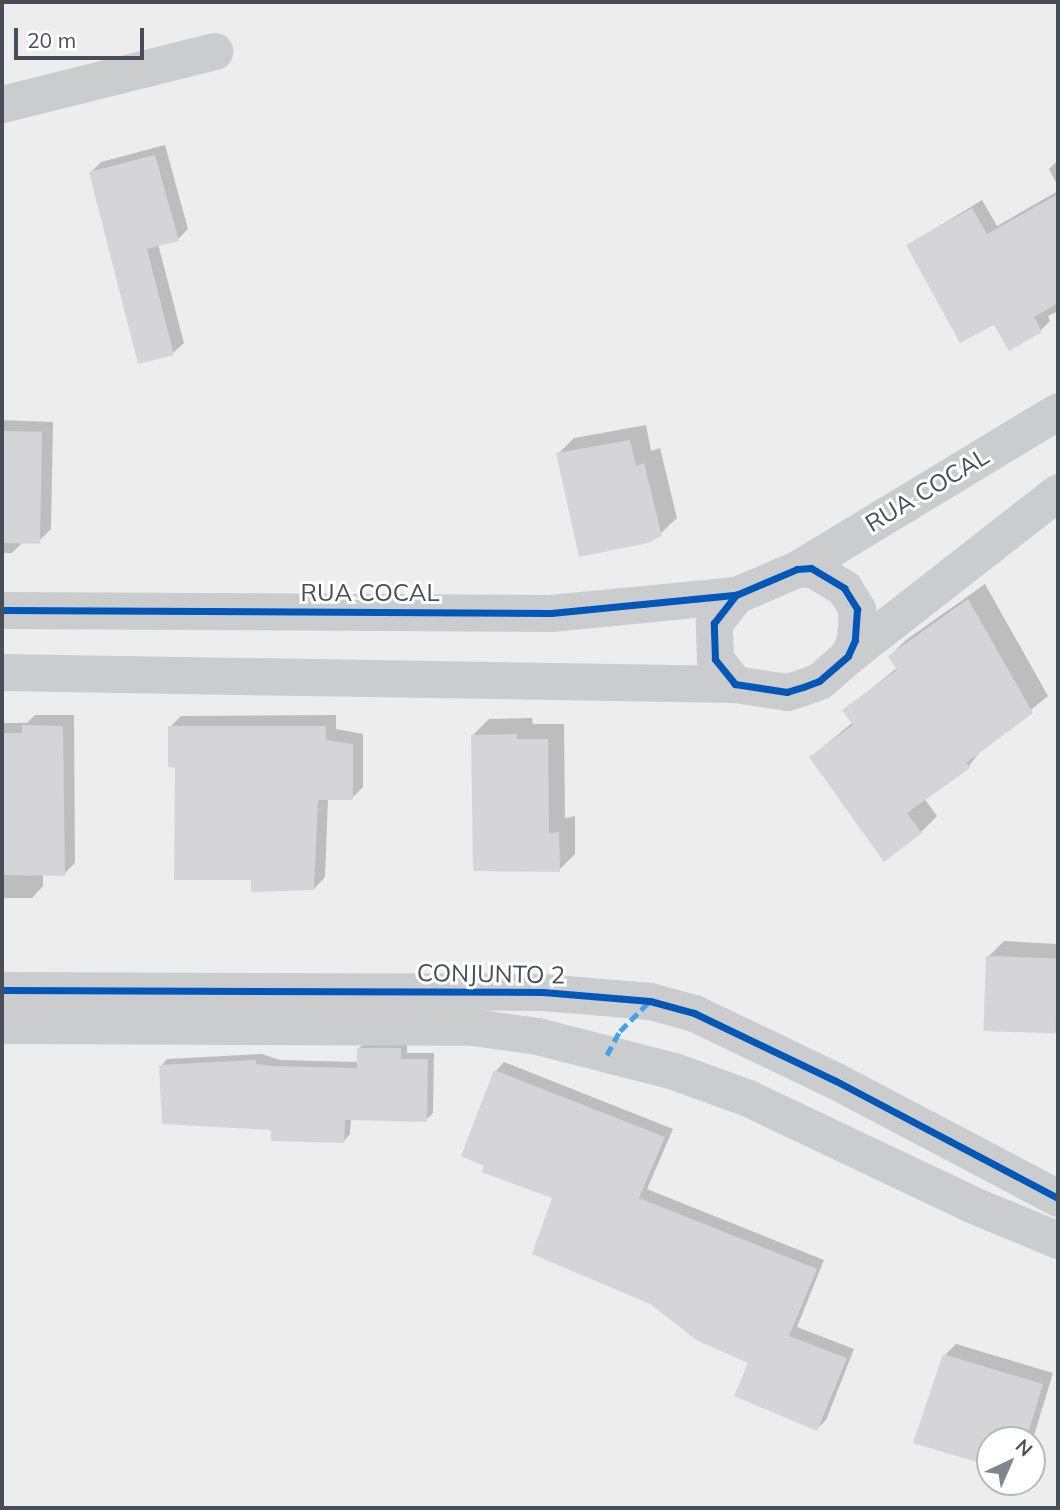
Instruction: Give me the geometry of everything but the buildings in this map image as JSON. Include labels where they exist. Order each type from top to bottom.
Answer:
[{"type":"street","points":[[2,104],[215,51]]},
{"type":"street","name":"RUA COCAL","points":[[797,569],[1058,411]]},
{"type":"street","points":[[2,672],[734,684],[787,692],[819,681],[1058,492]]},
{"type":"street","points":[[734,684],[715,659],[715,623],[736,595],[797,569],[811,568],[844,588],[857,609],[855,640],[848,656]]},
{"type":"street","name":"RUA COCAL","points":[[2,610],[551,613],[736,595]]},
{"type":"street","name":"CONJUNTO 2","points":[[2,990],[163,1007],[472,1027],[537,1037],[674,1071],[748,1098],[973,1205],[1058,1240]]},
{"type":"street","points":[[472,991],[472,1027]]},
{"type":"street","name":"CONJUNTO 2","points":[[2,1025],[163,1007],[472,991],[650,1001],[694,1013],[1058,1198]]},
{"type":"marked path","points":[[607,1055],[620,1031],[650,1001]]},
{"type":"cycle path","points":[[2,610],[551,613],[736,595],[797,569],[811,568],[844,588],[857,609],[855,640],[848,656],[819,681],[787,692],[735,684],[715,659],[714,623],[736,595]]},
{"type":"cycle path","points":[[2,990],[543,992],[650,1001],[694,1013],[836,1081],[1058,1198]]}]
